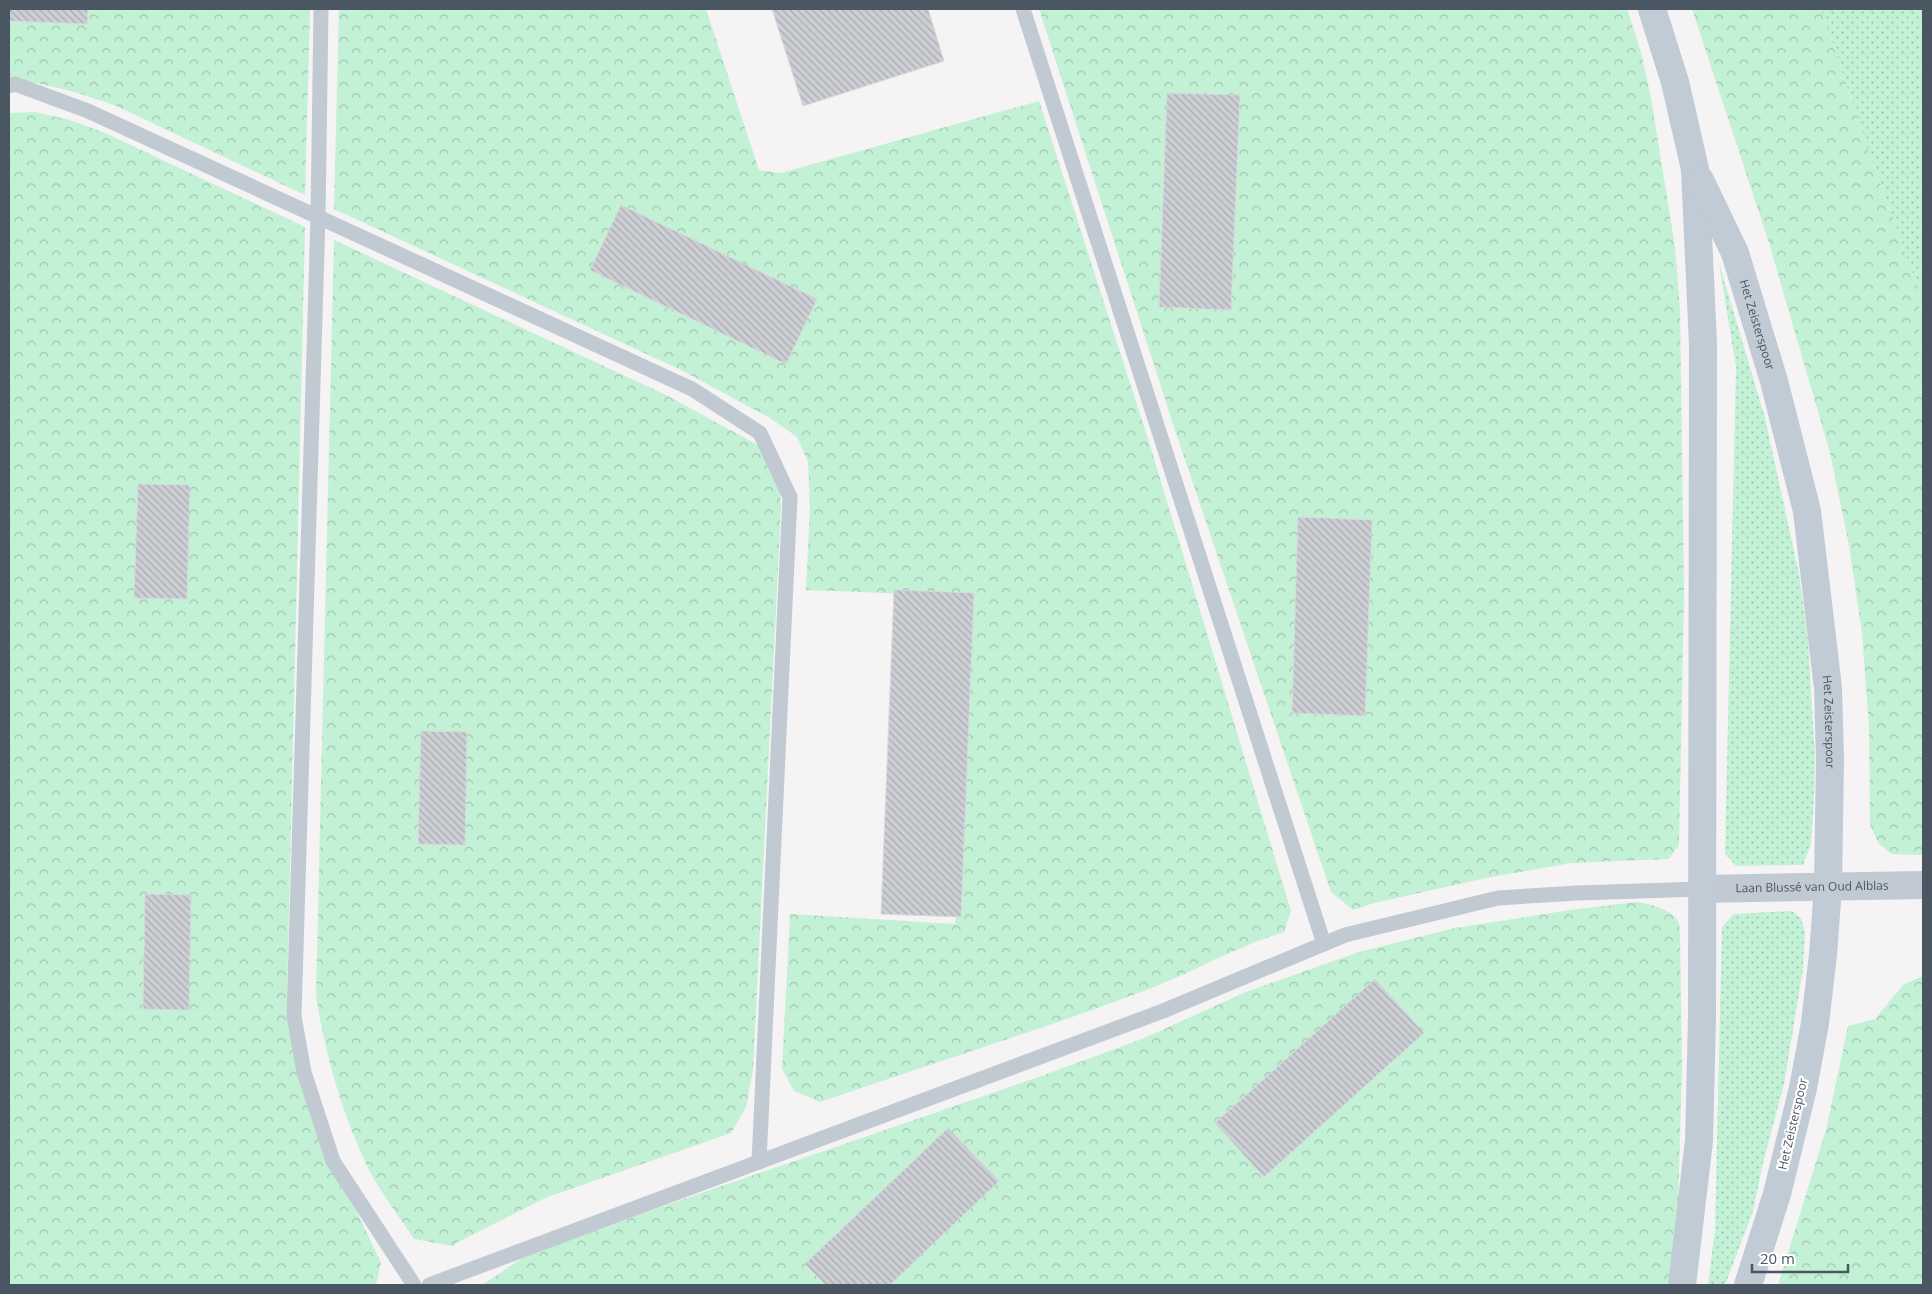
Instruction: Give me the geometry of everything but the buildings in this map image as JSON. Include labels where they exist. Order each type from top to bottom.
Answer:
[{"type":"street","name":"Het Zeisterspoor","points":[[1652,9],[1675,82],[1695,169],[1702,344],[1702,1018],[1699,1141],[1682,1285]]},
{"type":"street","name":"Het Zeisterspoor","points":[[1695,169],[1734,253],[1774,381],[1807,511],[1828,688],[1830,759],[1828,886],[1821,974],[1802,1088],[1777,1194],[1748,1285]]},
{"type":"street","name":"Laan Blussé van Oud Alblas","points":[[1701,889],[1923,885]]},
{"type":"lane","points":[[321,9],[318,217],[294,1016],[304,1072],[333,1162],[414,1285]]},
{"type":"lane","points":[[1023,9],[1324,944]]},
{"type":"lane","points":[[9,86],[15,84],[88,111],[692,389],[760,433],[790,498],[759,1162]]},
{"type":"lane","points":[[429,1285],[1163,1011],[1345,935],[1498,898],[1701,889]]},
{"type":"green space","points":[[9,9],[310,9],[305,195],[114,105],[75,92],[36,83],[9,84]]},
{"type":"green space","points":[[339,9],[706,9],[759,170],[781,173],[1039,101],[1149,442],[1291,911],[1284,932],[1248,945],[1162,984],[1104,1006],[820,1102],[794,1091],[782,1069],[790,914],[955,924],[968,596],[806,590],[810,508],[808,462],[797,437],[770,418],[681,370],[334,209]]},
{"type":"green space","points":[[1039,9],[1627,9],[1641,52],[1651,98],[1675,247],[1680,309],[1684,594],[1679,845],[1669,859],[1571,863],[1486,878],[1374,903],[1353,910],[1331,892],[1176,433]]},
{"type":"green space","points":[[1692,9],[1821,9],[1869,152],[1919,291],[1919,355],[1923,405],[1923,855],[1892,854],[1879,844],[1870,825],[1869,727],[1862,633],[1849,545],[1830,453],[1769,243]]},
{"type":"green space","points":[[1821,9],[1923,9],[1923,405],[1919,355],[1919,291],[1869,152]]},
{"type":"green space","points":[[34,112],[67,119],[103,132],[305,227],[287,997],[293,1039],[341,1178],[381,1263],[376,1285],[9,1285],[9,113]]},
{"type":"green space","points":[[334,240],[668,396],[754,443],[774,457],[779,469],[781,508],[753,1070],[746,1107],[731,1133],[545,1198],[453,1246],[414,1239],[366,1164],[349,1123],[335,1081],[324,1039],[316,995]]},
{"type":"green space","points":[[1719,263],[1765,418],[1799,574],[1808,640],[1815,757],[1811,844],[1803,865],[1736,866],[1725,854],[1736,367]]},
{"type":"green space","points":[[1636,902],[1667,911],[1677,919],[1680,929],[1682,1066],[1678,1206],[1668,1285],[482,1285],[524,1257],[649,1211],[1033,1079],[1142,1039],[1246,992],[1359,952],[1455,928]]},
{"type":"green space","points":[[1792,911],[1801,918],[1805,932],[1803,969],[1784,1084],[1763,1163],[1753,1211],[1725,1285],[1708,1285],[1715,1230],[1722,927],[1734,914]]},
{"type":"green space","points":[[1923,976],[1923,1285],[1778,1285],[1826,1130],[1848,1026],[1875,1019],[1903,985]]}]
